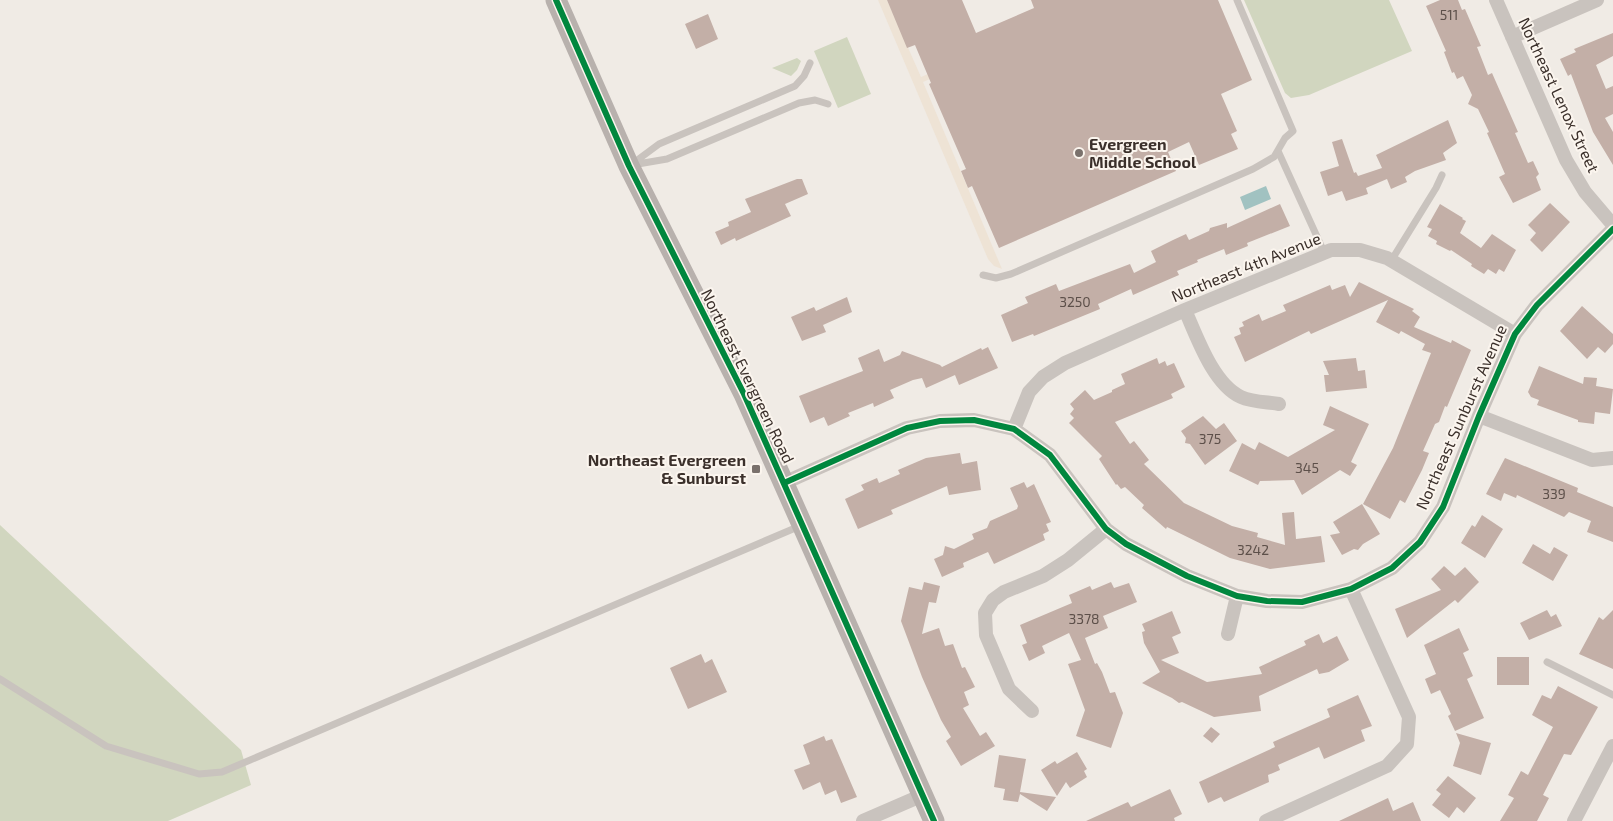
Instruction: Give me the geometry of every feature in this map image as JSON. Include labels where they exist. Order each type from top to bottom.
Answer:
[{"type":"main road","name":"Northeast Evergreen Road","points":[[556,0],[629,166],[744,394],[934,821]]},
{"type":"street","name":"Northeast Lenox Street","points":[[1496,0],[1566,160],[1585,192],[1613,227]]},
{"type":"street","points":[[1512,37],[1597,0]]},
{"type":"street","name":"Northeast Sunburst Avenue","points":[[784,483],[907,428],[940,421],[974,420],[1014,429],[1050,455],[1106,529],[1126,544],[1178,571],[1237,596],[1267,601],[1302,602],[1351,589],[1392,568],[1420,542],[1443,507],[1479,416],[1515,334],[1537,305],[1613,227]]},
{"type":"street","name":"Northeast 4th Avenue","points":[[1014,429],[1029,392],[1043,377],[1065,363],[1324,252],[1345,249],[1375,253],[1515,334]]},
{"type":"street","points":[[1185,310],[1206,357],[1225,386],[1242,397],[1279,404]]},
{"type":"street","points":[[1479,416],[1592,460],[1613,458]]},
{"type":"street","points":[[1032,711],[1009,690],[986,635],[985,614],[993,600],[1004,592],[1043,576],[1068,560],[1106,529]]},
{"type":"street","points":[[1266,821],[1387,766],[1407,744],[1409,717],[1351,589]]},
{"type":"street","points":[[1228,634],[1237,596]]},
{"type":"street","points":[[1574,821],[1613,746]]},
{"type":"street","points":[[863,821],[923,795]]},
{"type":"lane","points":[[983,275],[996,278],[1011,274],[1265,164],[1274,157],[1285,138],[1293,131],[1237,0]]},
{"type":"lane","points":[[629,166],[659,144],[795,86],[804,76],[810,63]]},
{"type":"lane","points":[[629,166],[666,160],[799,103],[815,100],[828,104]]},
{"type":"lane","points":[[1278,151],[1324,252]]},
{"type":"lane","points":[[1391,261],[1442,175]]},
{"type":"lane","points":[[0,680],[106,746],[199,774],[222,772],[802,525]]},
{"type":"lane","points":[[1547,662],[1613,695]]},
{"type":"green space","points":[[1244,0],[1389,0],[1412,51],[1309,95],[1291,98],[1285,93]]},
{"type":"green space","points":[[847,37],[871,94],[838,108],[814,51]]},
{"type":"green space","points":[[797,58],[801,61],[797,70],[791,76],[772,68]]},
{"type":"green space","points":[[0,525],[241,750],[251,785],[168,821],[0,821]]},
{"type":"shaded area","points":[[878,0],[887,0],[921,77],[928,74],[930,79],[923,82],[1002,269],[994,266],[988,259]]},
{"type":"water","points":[[1266,186],[1271,199],[1245,210],[1240,197]]},
{"type":"building","points":[[887,0],[962,0],[976,33],[1034,8],[1031,0],[1218,0],[1252,80],[1221,94],[1237,131],[1231,134],[1238,149],[1199,165],[1189,142],[1168,152],[1176,171],[999,248],[972,186],[968,188],[961,171],[966,169],[929,84],[931,83],[915,45],[907,48]]},
{"type":"building","points":[[1440,0],[1458,0],[1462,10],[1465,9],[1481,46],[1477,47],[1488,75],[1492,73],[1518,132],[1515,133],[1528,163],[1533,161],[1539,174],[1536,177],[1541,190],[1513,203],[1499,177],[1505,174],[1487,133],[1489,132],[1478,109],[1468,104],[1472,95],[1463,76],[1457,79],[1454,72],[1452,73],[1444,52],[1446,51],[1426,6]]},
{"type":"building","points":[[708,14],[718,39],[696,49],[685,24]]},
{"type":"building","points":[[1613,33],[1613,56],[1596,65],[1606,89],[1613,86],[1613,114],[1605,118],[1613,132],[1613,165],[1593,132],[1571,74],[1568,76],[1560,59],[1576,52],[1574,49]]},
{"type":"building","points":[[1448,120],[1457,143],[1443,153],[1446,160],[1415,171],[1405,177],[1407,182],[1391,189],[1387,179],[1366,188],[1368,194],[1346,201],[1342,191],[1328,196],[1320,172],[1339,166],[1332,142],[1342,139],[1354,173],[1356,172],[1358,176],[1382,168],[1376,155]]},
{"type":"building","points":[[797,179],[802,179],[808,194],[785,204],[791,216],[736,241],[735,238],[721,245],[715,232],[729,226],[728,222],[751,212],[745,199]]},
{"type":"building","points":[[1550,203],[1570,222],[1542,252],[1530,240],[1536,233],[1528,225]]},
{"type":"building","points":[[1280,204],[1290,226],[1247,243],[1248,246],[1226,255],[1224,249],[1197,260],[1198,262],[1177,271],[1179,275],[1133,295],[1131,289],[1098,304],[1100,309],[1034,336],[1033,334],[1012,342],[1001,315],[1028,303],[1025,297],[1056,284],[1059,291],[1130,264],[1134,273],[1156,262],[1151,251],[1173,240],[1186,234],[1189,240],[1209,231],[1210,228],[1227,223],[1227,228]]},
{"type":"building","points":[[1440,204],[1466,221],[1460,233],[1481,248],[1492,234],[1516,250],[1504,272],[1499,269],[1496,274],[1488,269],[1484,274],[1451,250],[1436,244],[1437,241],[1428,236],[1432,229],[1427,227]]},
{"type":"building","points":[[1359,282],[1414,309],[1412,311],[1420,317],[1414,327],[1451,343],[1452,340],[1471,350],[1447,407],[1445,406],[1439,422],[1435,424],[1423,451],[1429,453],[1422,470],[1405,503],[1400,500],[1390,519],[1363,504],[1393,448],[1431,353],[1422,350],[1425,344],[1401,331],[1399,334],[1376,322],[1388,300],[1311,334],[1309,331],[1245,362],[1234,337],[1241,334],[1239,328],[1244,326],[1242,322],[1259,314],[1262,321],[1286,311],[1283,305],[1330,285],[1332,290],[1345,285],[1350,297]]},
{"type":"building","points":[[847,297],[852,312],[823,325],[826,332],[802,341],[791,317],[814,307],[816,311]]},
{"type":"building","points":[[1582,306],[1613,334],[1613,344],[1605,353],[1598,347],[1587,359],[1560,331]]},
{"type":"building","points":[[988,347],[998,368],[959,385],[955,375],[926,388],[922,378],[913,380],[890,390],[894,398],[874,407],[873,403],[848,413],[850,416],[828,426],[824,417],[810,423],[799,396],[863,371],[858,358],[879,349],[884,362],[900,355],[902,351],[942,367],[981,348],[982,350]]},
{"type":"building","points":[[1157,358],[1159,364],[1165,361],[1167,366],[1174,363],[1185,387],[1171,394],[1173,398],[1115,422],[1130,444],[1134,441],[1149,460],[1144,464],[1184,503],[1232,526],[1258,533],[1257,537],[1285,545],[1282,513],[1294,512],[1296,539],[1321,536],[1325,562],[1270,569],[1230,558],[1167,527],[1166,529],[1142,508],[1144,505],[1125,487],[1121,489],[1116,485],[1099,459],[1102,456],[1069,423],[1074,418],[1070,414],[1074,409],[1070,404],[1085,390],[1094,400],[1112,392],[1112,390],[1125,384],[1121,374]]},
{"type":"building","points":[[1356,358],[1358,371],[1365,370],[1367,388],[1326,392],[1324,375],[1329,375],[1323,361]]},
{"type":"building","points":[[1539,366],[1583,384],[1584,377],[1597,378],[1596,386],[1613,389],[1610,414],[1595,412],[1594,424],[1578,422],[1578,420],[1537,405],[1539,400],[1531,397],[1528,392]]},
{"type":"building","points":[[1330,406],[1369,424],[1351,462],[1357,465],[1350,476],[1340,470],[1302,495],[1294,480],[1260,481],[1258,485],[1229,471],[1242,443],[1255,450],[1259,442],[1288,457],[1335,430],[1323,425]]},
{"type":"building","points":[[1203,416],[1216,429],[1224,423],[1237,441],[1205,465],[1190,444],[1185,443],[1186,438],[1181,431]]},
{"type":"building","points":[[960,453],[962,464],[977,461],[981,490],[949,495],[947,486],[891,510],[893,514],[858,529],[845,499],[864,490],[861,485],[877,478],[879,483],[900,474],[898,470],[926,458]]},
{"type":"building","points":[[1505,458],[1578,488],[1577,492],[1613,507],[1613,542],[1587,532],[1591,521],[1569,512],[1564,517],[1517,495],[1516,498],[1504,493],[1501,501],[1486,494]]},
{"type":"building","points":[[1024,482],[1027,488],[1034,484],[1051,522],[1046,524],[1049,531],[1043,534],[1045,540],[994,564],[988,552],[963,563],[964,567],[942,577],[934,559],[943,555],[945,546],[954,549],[974,539],[972,534],[987,528],[990,521],[1017,509],[1018,506],[1010,488]]},
{"type":"building","points":[[1362,504],[1380,534],[1363,544],[1358,550],[1354,549],[1342,555],[1330,535],[1340,533],[1333,522]]},
{"type":"building","points":[[1482,515],[1503,529],[1485,558],[1461,543],[1472,525],[1475,527]]},
{"type":"building","points":[[1533,544],[1550,554],[1554,547],[1568,555],[1553,581],[1522,563]]},
{"type":"building","points":[[1444,566],[1455,576],[1465,567],[1479,582],[1458,603],[1455,600],[1407,638],[1395,609],[1441,590],[1431,579]]},
{"type":"building","points":[[924,582],[940,586],[936,603],[929,602],[922,634],[939,628],[945,646],[953,644],[962,668],[965,667],[975,687],[964,692],[969,705],[963,708],[980,736],[986,732],[995,746],[961,766],[946,741],[951,737],[941,720],[922,677],[901,621],[909,587],[922,590]]},
{"type":"building","points":[[1111,582],[1114,588],[1129,583],[1137,602],[1103,616],[1108,628],[1085,638],[1095,664],[1097,663],[1102,672],[1110,693],[1115,692],[1123,713],[1111,748],[1076,736],[1085,710],[1068,664],[1081,660],[1069,633],[1042,646],[1045,653],[1029,661],[1022,645],[1027,643],[1020,625],[1072,603],[1069,595],[1090,586],[1092,590]]},
{"type":"building","points":[[1547,610],[1551,617],[1556,614],[1562,626],[1529,640],[1520,623]]},
{"type":"building","points":[[1613,610],[1613,669],[1579,654],[1599,617],[1603,620]]},
{"type":"building","points":[[1172,611],[1181,633],[1172,637],[1179,653],[1161,660],[1207,682],[1262,674],[1259,667],[1306,645],[1304,641],[1319,634],[1323,643],[1337,636],[1349,660],[1329,672],[1319,674],[1317,669],[1259,696],[1261,711],[1214,717],[1182,702],[1179,703],[1142,683],[1160,672],[1144,643],[1142,632],[1145,631],[1142,624]]},
{"type":"building","points":[[1459,628],[1469,650],[1463,653],[1473,676],[1467,679],[1484,718],[1455,731],[1448,716],[1451,714],[1440,690],[1431,694],[1425,679],[1436,674],[1424,645]]},
{"type":"building","points":[[701,654],[705,663],[712,659],[727,692],[688,709],[670,668]]},
{"type":"building","points":[[1497,657],[1529,657],[1529,685],[1497,685]]},
{"type":"building","points":[[1558,686],[1598,707],[1571,755],[1564,754],[1543,795],[1549,798],[1537,821],[1500,821],[1514,798],[1508,795],[1521,771],[1528,775],[1553,727],[1532,715],[1542,695],[1551,699]]},
{"type":"building","points":[[1358,695],[1372,726],[1361,730],[1365,741],[1324,759],[1319,747],[1278,765],[1280,770],[1268,775],[1269,782],[1224,802],[1221,797],[1208,803],[1199,782],[1275,747],[1273,742],[1330,717],[1327,709]]},
{"type":"building","points":[[1211,727],[1220,734],[1212,743],[1203,736]]},
{"type":"building","points":[[1456,733],[1491,743],[1481,775],[1453,766],[1460,743]]},
{"type":"building","points":[[824,736],[826,741],[832,739],[857,797],[841,803],[836,790],[825,795],[820,782],[803,790],[794,770],[810,764],[803,745]]},
{"type":"building","points":[[1077,752],[1087,769],[1084,771],[1087,777],[1070,788],[1066,782],[1057,796],[1041,770],[1055,761],[1057,764]]},
{"type":"building","points":[[999,755],[1026,759],[1020,792],[1056,797],[1047,811],[1020,794],[1018,802],[1003,800],[1005,789],[994,787]]},
{"type":"building","points":[[1448,776],[1476,798],[1464,813],[1457,807],[1449,818],[1432,805],[1441,794],[1436,790]]},
{"type":"building","points":[[1170,789],[1182,814],[1174,818],[1175,821],[1086,821],[1128,802],[1131,807]]},
{"type":"building","points":[[1388,798],[1393,811],[1413,802],[1421,821],[1339,821]]},
{"type":"cycle path","points":[[556,0],[629,166],[744,394],[934,821]]},
{"type":"cycle path","points":[[784,483],[907,428],[940,421],[974,420],[1014,429],[1050,455],[1106,529],[1126,544],[1187,576],[1237,596],[1267,601],[1302,602],[1351,589],[1392,568],[1420,542],[1443,507],[1479,416],[1515,334],[1537,305],[1613,229]]},
{"type":"place","name":"Evergreen Middle School","points":[[1079,153]]},
{"type":"place","name":"Northeast Evergreen & Sunburst","points":[[756,469]]}]
